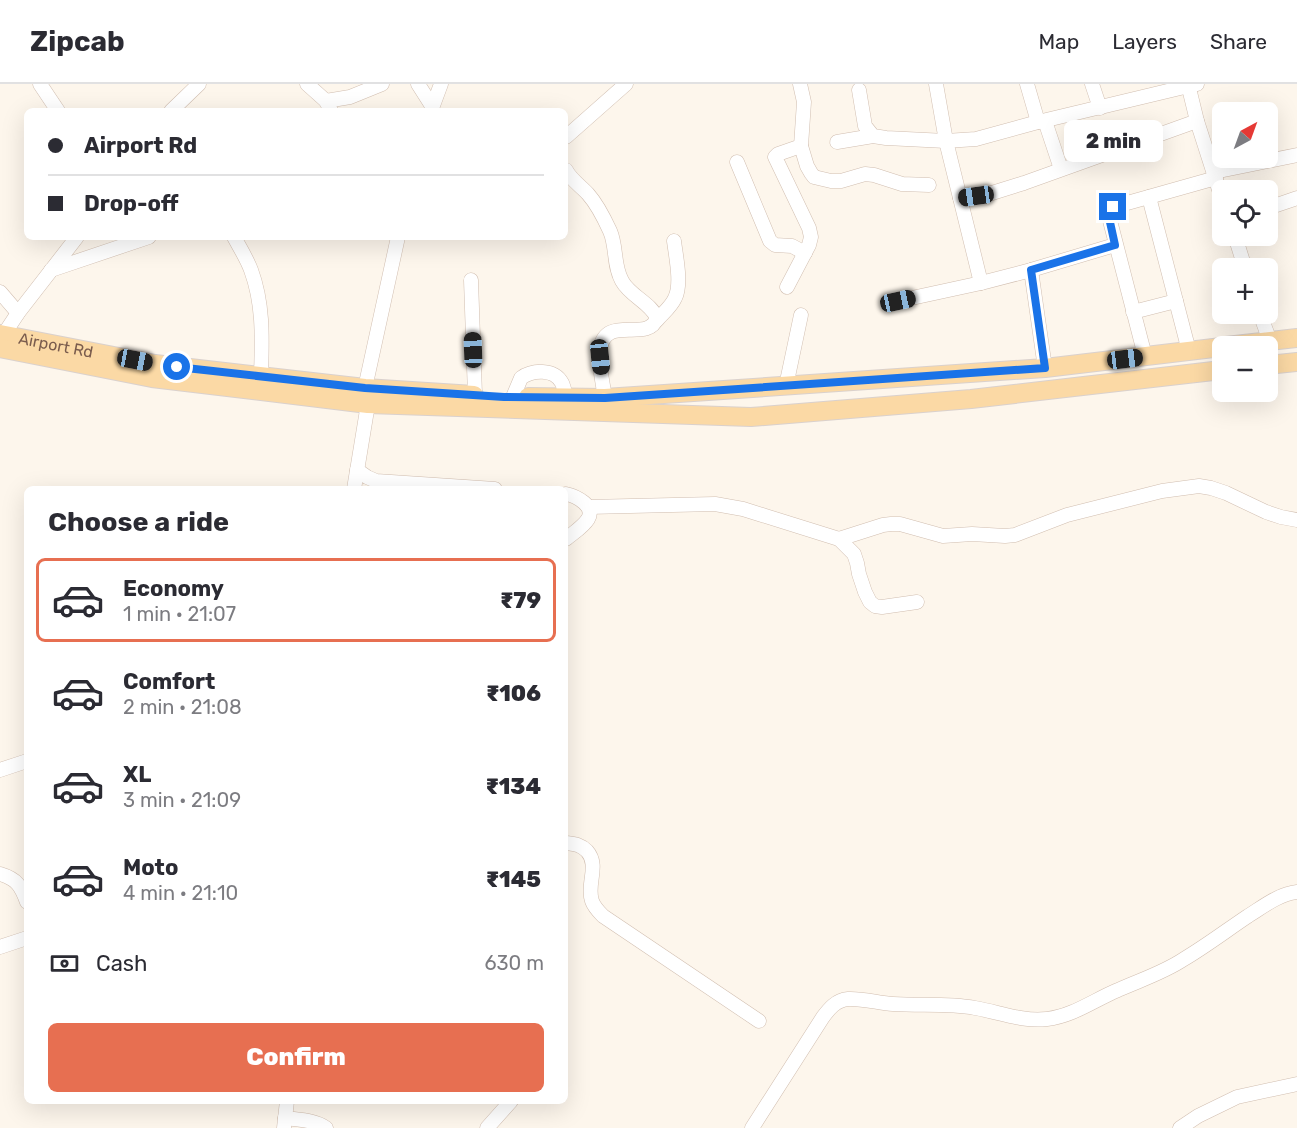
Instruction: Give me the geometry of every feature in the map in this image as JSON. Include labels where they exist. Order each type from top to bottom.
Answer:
[{"type":"main road","name":"Airport Rd","points":[[1278,340],[1297,338]]},
{"type":"main road","name":"Airport Rd","points":[[1,339],[155,364],[261,376],[367,396],[475,395],[566,398],[605,398],[1045,368],[1212,348]]},
{"type":"main road","points":[[1,339],[152,378],[367,396],[751,417],[971,399],[1212,371]]},
{"type":"main road","points":[[1278,364],[1297,362]]},
{"type":"street","points":[[40,84],[56,108]]},
{"type":"street","points":[[174,108],[199,84]]},
{"type":"street","points":[[307,84],[329,106],[382,84]]},
{"type":"street","points":[[418,84],[431,108]]},
{"type":"street","points":[[800,84],[804,102],[801,146],[803,157],[811,173],[821,180],[841,181],[865,174],[902,184],[929,185]]},
{"type":"street","points":[[936,84],[946,141],[981,284]]},
{"type":"street","points":[[1027,84],[1061,169]]},
{"type":"street","points":[[1092,84],[1100,108]]},
{"type":"street","points":[[432,108],[442,85]]},
{"type":"street","points":[[837,142],[873,136],[946,141],[976,139],[1191,85],[1197,121],[1216,180]]},
{"type":"street","points":[[568,135],[620,86]]},
{"type":"street","points":[[859,90],[865,126],[873,136]]},
{"type":"street","points":[[960,198],[993,192],[1197,121]]},
{"type":"street","points":[[787,287],[811,241],[810,232],[776,157],[778,154],[801,146]]},
{"type":"street","points":[[1145,356],[1108,218],[1109,210],[1215,175],[1297,155]]},
{"type":"street","points":[[737,162],[770,241],[775,245],[792,246],[805,254]]},
{"type":"street","points":[[568,174],[591,198],[604,219],[611,233],[616,266],[623,283],[655,314],[657,320]]},
{"type":"street","points":[[1149,197],[1189,351]]},
{"type":"street","points":[[1278,205],[1297,198]]},
{"type":"street","points":[[1,339],[18,313],[75,240]]},
{"type":"street","points":[[51,270],[140,240]]},
{"type":"street","points":[[236,240],[251,270],[260,304],[261,376]]},
{"type":"street","points":[[354,486],[367,396],[397,240]]},
{"type":"street","points":[[605,398],[600,349],[606,336],[616,330],[649,328],[677,295],[679,287],[674,241]]},
{"type":"street","points":[[898,301],[981,284],[1115,245]]},
{"type":"street","points":[[1031,270],[1045,368]]},
{"type":"street","points":[[471,280],[475,395]]},
{"type":"street","points":[[0,292],[18,313]]},
{"type":"street","points":[[1133,312],[1176,301]]},
{"type":"street","points":[[786,386],[801,315]]},
{"type":"street","points":[[513,397],[521,378],[529,374],[549,372],[561,381],[566,398]]},
{"type":"street","points":[[357,470],[376,481],[450,486]]},
{"type":"street","points":[[839,539],[891,524],[900,524],[943,536],[1015,535],[1066,515],[1162,491],[1199,486],[1226,493],[1266,512],[1297,520]]},
{"type":"street","points":[[568,495],[576,497],[588,507],[590,513],[579,528],[568,536]]},
{"type":"street","points":[[588,507],[715,504],[743,509],[839,539],[854,554],[858,574],[870,602],[875,606],[918,602]]},
{"type":"street","points":[[0,770],[24,762]]},
{"type":"street","points":[[568,843],[577,844],[590,855],[593,864],[592,902],[603,916],[759,1021]]},
{"type":"street","points":[[0,874],[9,876],[21,887],[24,894]]},
{"type":"street","points":[[752,1128],[823,1017],[832,1006],[841,1001],[848,999],[893,1004],[959,1005],[1026,1019],[1047,1019],[1066,1015],[1117,990],[1157,975],[1184,960],[1272,900],[1297,892]]},
{"type":"street","points":[[0,947],[24,939]]},
{"type":"street","points":[[1180,1128],[1198,1116],[1237,1097],[1297,1084]]},
{"type":"street","points":[[287,1104],[285,1123],[313,1122],[326,1128]]},
{"type":"street","points":[[487,1128],[508,1104]]},
{"type":"route","points":[[177,367],[365,388],[504,397],[605,398],[1045,368],[1031,270],[1115,245],[1108,218],[1108,213],[1113,207]]}]
